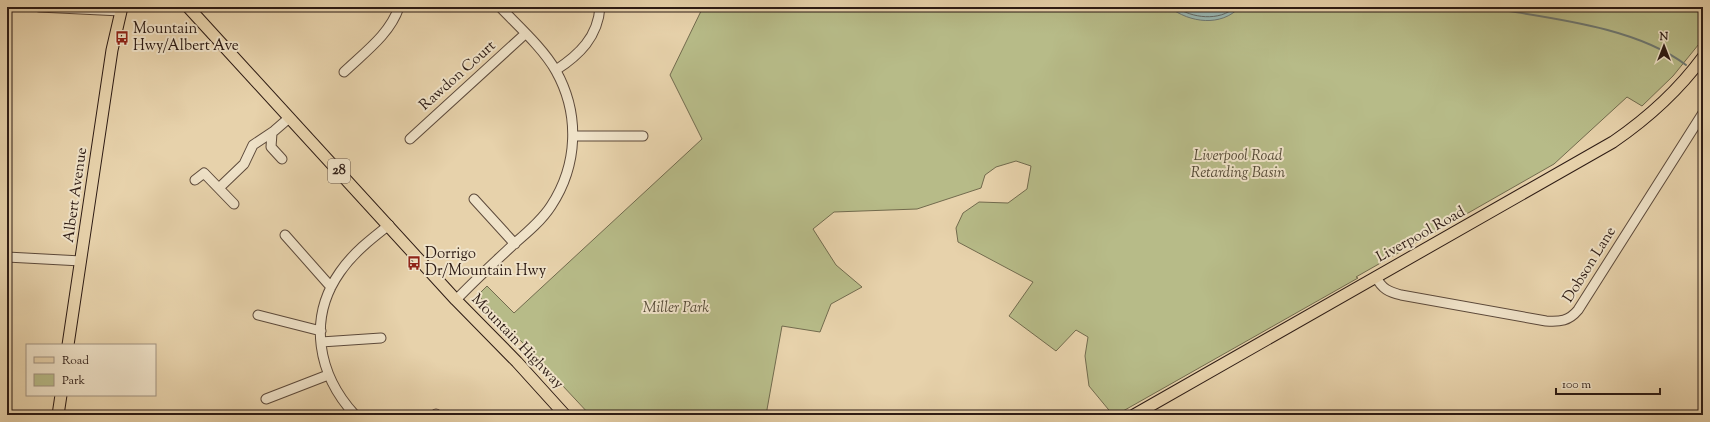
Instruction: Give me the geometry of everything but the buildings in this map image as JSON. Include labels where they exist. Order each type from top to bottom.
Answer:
[{"type":"main road","name":"Mountain Highway","points":[[188,7],[456,300],[517,362],[565,415]]},
{"type":"main road","name":"Albert Avenue","points":[[68,344],[118,9]]},
{"type":"main road","name":"Liverpool Road","points":[[1134,415],[1613,142],[1641,122],[1662,104],[1680,86],[1703,57]]},
{"type":"main road","points":[[58,415],[61,396]]},
{"type":"street","points":[[39,7],[118,9]]},
{"type":"street","points":[[344,72],[386,32],[396,18],[399,7]]},
{"type":"street","points":[[456,300],[534,226],[551,207],[565,180],[572,157],[574,136],[571,113],[566,92],[556,70],[500,7]]},
{"type":"street","points":[[556,70],[582,50],[591,38],[597,24],[600,7]]},
{"type":"street","name":"Rawdon Court","points":[[410,139],[525,34]]},
{"type":"street","name":"Dobson Lane","points":[[1376,277],[1387,291],[1401,295],[1546,321],[1554,322],[1568,320],[1573,317],[1578,310],[1703,113]]},
{"type":"street","points":[[219,188],[244,164],[253,145],[272,133],[289,118]]},
{"type":"street","points":[[272,133],[271,147],[282,159]]},
{"type":"street","points":[[574,136],[643,136]]},
{"type":"street","points":[[195,180],[204,173],[234,204]]},
{"type":"street","points":[[474,199],[515,244]]},
{"type":"street","points":[[355,415],[337,393],[328,375],[322,355],[321,331],[323,308],[331,287],[351,257],[389,225]]},
{"type":"street","points":[[284,235],[331,287]]},
{"type":"street","points":[[7,258],[81,261]]},
{"type":"street","points":[[258,315],[321,331]]},
{"type":"street","points":[[321,342],[381,338]]},
{"type":"street","points":[[266,399],[328,375]]},
{"type":"green space","points":[[703,7],[1703,7],[1703,39],[1673,76],[1642,106],[1627,97],[1554,164],[1356,277],[1358,278],[1116,415],[1113,415],[1089,386],[1085,356],[1088,337],[1076,330],[1056,351],[1009,316],[1033,282],[958,242],[956,228],[963,213],[979,202],[1008,203],[1027,189],[1031,166],[1016,161],[996,167],[985,175],[981,188],[917,209],[834,212],[813,229],[836,265],[862,287],[831,304],[820,332],[782,326],[766,415],[590,415],[478,295],[487,286],[514,313],[702,139],[670,75]]},
{"type":"water","points":[[1169,7],[1240,7],[1224,18],[1205,20],[1186,17]]},
{"type":"waterway","points":[[1484,7],[1562,20],[1616,32],[1642,41],[1665,52],[1686,65]]},
{"type":"place","name":"Mountain Hwy/Albert Ave","points":[[122,38]]},
{"type":"place","name":"Dorrigo Dr/Mountain Hwy","points":[[414,263]]},
{"type":"park label","name":"Liverpool Road Retarding Basin","points":[[1238,164]]},
{"type":"park label","name":"Miller Park","points":[[676,308]]}]
